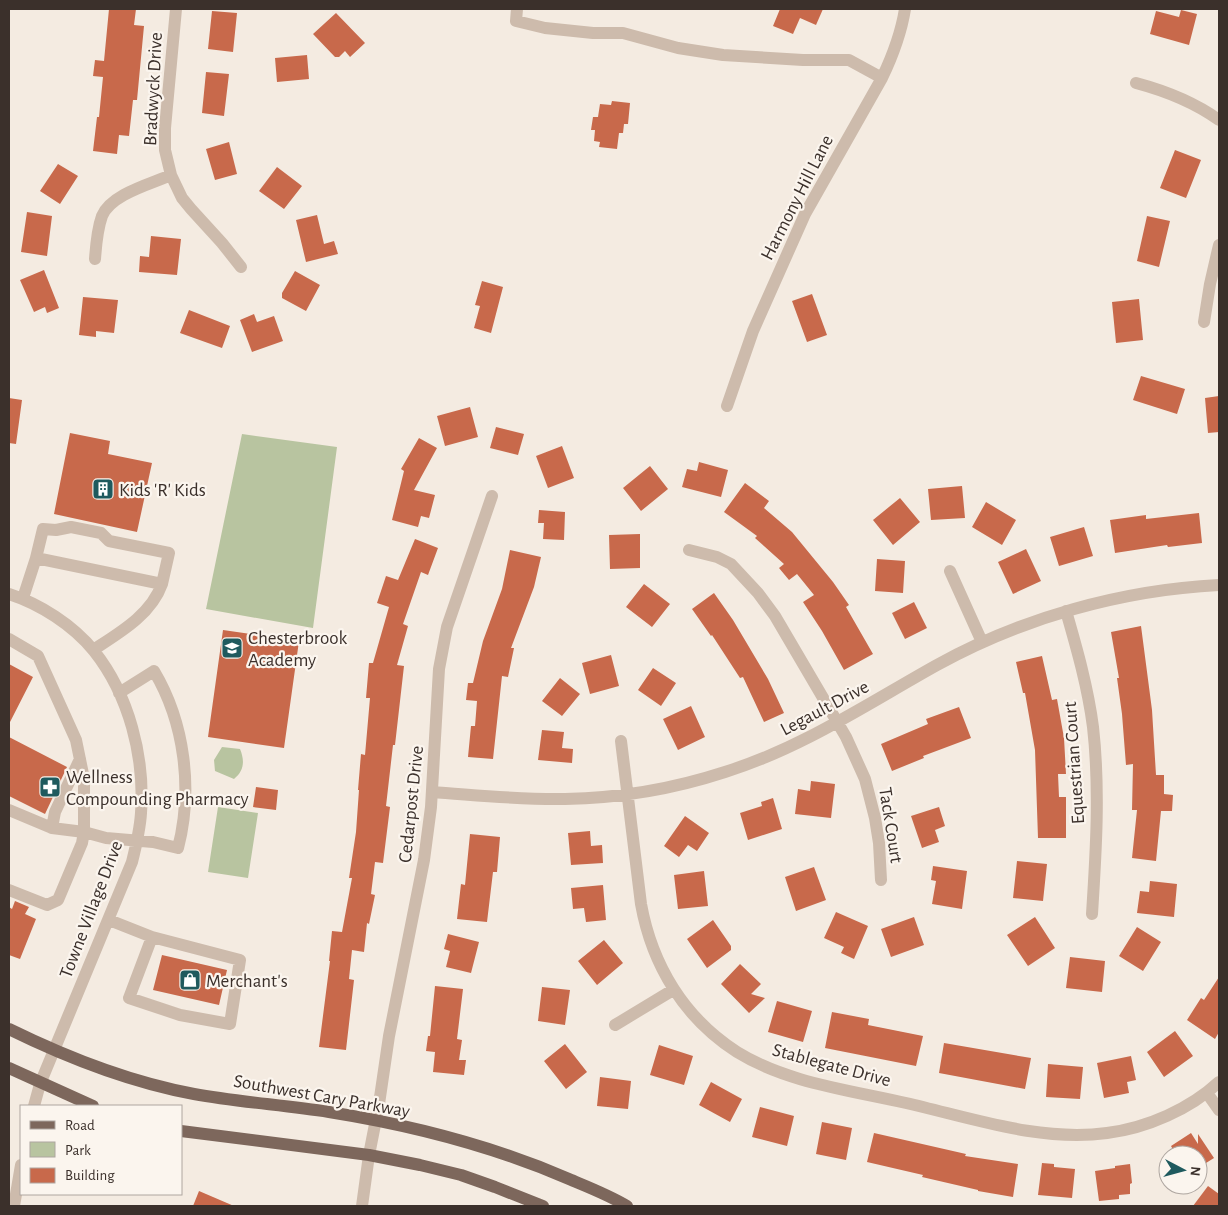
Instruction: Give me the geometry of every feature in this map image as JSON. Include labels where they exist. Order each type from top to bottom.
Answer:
[{"type":"main road","name":"Southwest Cary Parkway","points":[[9,1029],[54,1051],[152,1084],[194,1094],[375,1120],[472,1144],[538,1166],[627,1206]]},
{"type":"main road","points":[[9,1068],[40,1084],[91,1105]]},
{"type":"main road","points":[[182,1130],[369,1154],[461,1175],[543,1206]]},
{"type":"street","name":"Bradwyck Drive","points":[[176,9],[165,128],[166,150],[171,175],[182,198],[241,267]]},
{"type":"street","points":[[517,9],[516,21],[546,28],[593,33],[623,33],[678,48],[723,55],[803,60],[849,60],[882,78]]},
{"type":"street","name":"Harmony Hill Lane","points":[[727,406],[753,331],[805,214],[882,78],[893,55],[902,27],[905,9]]},
{"type":"street","points":[[1136,84],[1171,94],[1202,108],[1219,120]]},
{"type":"street","points":[[95,259],[102,215],[110,205],[129,192],[171,175]]},
{"type":"street","points":[[1204,322],[1219,245]]},
{"type":"street","name":"Cedarpost Drive","points":[[362,1206],[389,1036],[424,860],[432,792],[439,669],[442,649],[447,627],[492,496]]},
{"type":"street","points":[[23,598],[36,558],[42,529],[56,530],[71,526],[101,533],[109,541],[169,554],[157,597],[140,616],[93,650]]},
{"type":"street","name":"Tack Court","points":[[688,550],[717,556],[732,564],[758,593],[775,616],[846,737],[871,798],[879,842],[881,880]]},
{"type":"street","points":[[36,558],[162,584]]},
{"type":"street","points":[[950,571],[982,642]]},
{"type":"street","name":"Legault Drive","points":[[432,792],[545,799],[628,795],[667,788],[726,772],[766,758],[837,723],[937,665],[982,642],[1012,630],[1066,612],[1134,595],[1219,585]]},
{"type":"street","name":"Towne Village Drive","points":[[9,594],[23,598],[46,610],[65,623],[93,650],[119,693],[129,717],[139,761],[142,787],[141,813],[132,862],[40,1084],[34,1105]]},
{"type":"street","name":"Equestrian Court","points":[[1066,612],[1083,674],[1092,727],[1096,772],[1097,819],[1092,914]]},
{"type":"street","points":[[9,639],[38,656],[76,740],[84,779],[84,832],[82,843],[58,900],[47,905],[9,890]]},
{"type":"street","points":[[9,810],[52,828],[84,832],[106,838],[157,843],[178,848],[184,827],[184,760],[176,721],[164,688],[154,671],[119,693]]},
{"type":"street","name":"Stablegate Drive","points":[[621,741],[644,925],[660,965],[673,990],[695,1016],[736,1051],[778,1072],[797,1078],[1025,1130],[1066,1136],[1109,1133],[1130,1129],[1167,1115],[1207,1093],[1219,1082]]},
{"type":"street","points":[[52,828],[55,812],[80,758]]},
{"type":"street","points":[[109,920],[152,937],[240,960],[230,1024],[180,1015],[129,998],[152,937]]},
{"type":"street","points":[[615,1025],[673,990]]},
{"type":"street","points":[[1207,1093],[1219,1110]]},
{"type":"street","points":[[14,1206],[20,1171]]},
{"type":"green space","points":[[242,434],[337,447],[313,628],[206,609]]},
{"type":"green space","points":[[222,747],[240,749],[243,766],[240,773],[234,779],[215,771],[214,760]]},
{"type":"green space","points":[[218,807],[258,813],[248,878],[208,872]]},
{"type":"building","points":[[109,9],[136,9],[134,25],[144,26],[137,100],[133,100],[129,136],[119,135],[117,154],[93,151],[103,77],[93,76],[95,60],[104,61]]},
{"type":"building","points":[[780,9],[823,9],[816,25],[800,18],[793,34],[773,26]]},
{"type":"building","points":[[1181,10],[1197,14],[1189,45],[1150,34],[1156,11],[1179,17]]},
{"type":"building","points":[[212,11],[237,13],[233,52],[208,49]]},
{"type":"building","points":[[336,13],[365,43],[350,57],[345,51],[339,57],[335,57],[313,34]]},
{"type":"building","points":[[307,55],[309,79],[277,82],[275,58]]},
{"type":"building","points":[[206,72],[229,74],[224,116],[202,113]]},
{"type":"building","points":[[612,101],[630,103],[628,124],[624,124],[623,133],[619,133],[617,149],[599,147],[600,142],[594,141],[595,130],[591,130],[593,117],[598,117],[600,104],[611,105]]},
{"type":"building","points":[[229,142],[237,174],[215,180],[206,149]]},
{"type":"building","points":[[1175,150],[1201,160],[1186,198],[1160,188]]},
{"type":"building","points":[[58,164],[78,176],[60,204],[40,191]]},
{"type":"building","points":[[277,167],[302,186],[284,209],[259,191]]},
{"type":"building","points":[[27,212],[52,216],[47,256],[21,252]]},
{"type":"building","points":[[317,215],[324,244],[334,241],[338,254],[306,262],[296,220]]},
{"type":"building","points":[[1147,216],[1170,221],[1159,267],[1137,261]]},
{"type":"building","points":[[151,236],[181,239],[177,275],[139,272],[140,256],[149,257]]},
{"type":"building","points":[[44,270],[59,308],[47,313],[45,307],[34,312],[20,280]]},
{"type":"building","points":[[295,271],[320,285],[306,311],[282,298],[282,293]]},
{"type":"building","points":[[482,281],[503,287],[491,333],[474,328],[480,306],[475,305]]},
{"type":"building","points":[[812,294],[827,335],[807,342],[792,301]]},
{"type":"building","points":[[83,297],[118,300],[114,333],[96,331],[96,337],[79,335]]},
{"type":"building","points":[[1139,299],[1143,340],[1116,343],[1112,302]]},
{"type":"building","points":[[189,310],[230,326],[222,348],[180,333]]},
{"type":"building","points":[[254,314],[257,322],[274,316],[283,341],[252,352],[240,320]]},
{"type":"building","points":[[1141,376],[1185,389],[1177,414],[1133,400]]},
{"type":"building","points":[[1219,396],[1219,432],[1208,433],[1205,398]]},
{"type":"building","points":[[9,398],[22,400],[16,444],[9,443]]},
{"type":"building","points":[[470,407],[478,437],[445,446],[437,416]]},
{"type":"building","points":[[496,427],[524,434],[518,455],[490,448]]},
{"type":"building","name":"Kids 'R' Kids","points":[[70,433],[110,441],[108,454],[152,463],[137,532],[54,514]]},
{"type":"building","points":[[419,438],[437,448],[414,490],[435,495],[429,518],[421,516],[418,527],[392,520],[404,471],[401,469]]},
{"type":"building","points":[[562,446],[574,478],[548,488],[536,456]]},
{"type":"building","points":[[699,462],[728,470],[721,497],[682,487],[687,469],[697,471]]},
{"type":"building","points":[[650,466],[668,489],[641,511],[623,488]]},
{"type":"building","points":[[745,483],[769,501],[764,508],[792,532],[833,582],[849,605],[846,607],[873,654],[844,670],[803,602],[814,595],[797,574],[789,580],[779,568],[784,564],[755,538],[757,536],[724,512]]},
{"type":"building","points":[[962,486],[965,518],[931,520],[928,489]]},
{"type":"building","points":[[900,498],[920,522],[893,545],[873,520]]},
{"type":"building","points":[[986,502],[1016,520],[1002,545],[972,527]]},
{"type":"building","points":[[539,510],[565,512],[564,540],[543,539],[544,523],[538,523]]},
{"type":"building","points":[[1199,513],[1202,543],[1168,547],[1167,545],[1115,553],[1110,520],[1146,515],[1146,519]]},
{"type":"building","points":[[1084,527],[1093,556],[1059,566],[1050,537]]},
{"type":"building","points":[[640,534],[640,568],[610,569],[609,535]]},
{"type":"building","points":[[415,539],[438,548],[428,575],[421,572],[403,624],[408,626],[397,665],[404,666],[386,806],[390,807],[383,863],[375,862],[371,894],[375,895],[369,924],[367,923],[364,952],[352,950],[349,979],[354,980],[346,1050],[319,1047],[332,931],[342,932],[352,878],[349,878],[356,832],[361,754],[365,755],[370,698],[366,698],[369,663],[373,663],[389,607],[377,603],[386,576],[398,580]]},
{"type":"building","points":[[1026,549],[1041,581],[1013,594],[998,562]]},
{"type":"building","points":[[510,550],[541,557],[534,587],[511,648],[514,648],[508,677],[502,676],[493,759],[468,757],[471,726],[475,726],[477,701],[466,700],[468,683],[473,683],[483,641],[502,589]]},
{"type":"building","points":[[877,559],[905,561],[903,593],[875,591]]},
{"type":"building","points":[[644,584],[670,604],[652,627],[626,607]]},
{"type":"building","points":[[714,593],[733,620],[768,679],[784,713],[764,722],[743,677],[740,678],[712,635],[692,609]]},
{"type":"building","points":[[914,602],[927,628],[905,639],[892,613]]},
{"type":"building","points":[[1141,626],[1152,710],[1156,775],[1164,775],[1164,794],[1173,795],[1172,811],[1161,811],[1156,861],[1132,858],[1137,810],[1132,810],[1133,764],[1126,765],[1117,678],[1119,678],[1111,632]]},
{"type":"building","points":[[223,630],[299,641],[284,748],[208,737]]},
{"type":"building","points":[[611,655],[619,686],[590,694],[582,663]]},
{"type":"building","points":[[1042,656],[1052,700],[1057,699],[1064,738],[1066,774],[1058,774],[1059,797],[1066,797],[1066,838],[1038,838],[1035,750],[1025,693],[1023,693],[1016,662]]},
{"type":"building","points":[[9,664],[33,677],[9,724]]},
{"type":"building","points":[[653,668],[676,683],[661,706],[638,690]]},
{"type":"building","points":[[560,678],[580,694],[562,716],[542,701]]},
{"type":"building","points":[[691,706],[705,737],[678,750],[663,719]]},
{"type":"building","points":[[959,707],[971,738],[923,756],[924,758],[892,771],[881,744],[928,724],[926,719]]},
{"type":"building","points":[[542,730],[564,732],[562,748],[573,749],[572,763],[538,760]]},
{"type":"building","points":[[9,737],[67,767],[45,814],[9,796]]},
{"type":"building","points":[[811,781],[835,784],[831,818],[795,814],[798,789],[810,791]]},
{"type":"building","points":[[256,787],[278,790],[276,810],[253,807]]},
{"type":"building","points":[[773,798],[782,829],[748,840],[740,813],[762,806],[761,802]]},
{"type":"building","points":[[939,807],[945,826],[935,830],[939,842],[922,848],[911,816]]},
{"type":"building","points":[[685,816],[709,833],[697,851],[688,845],[679,857],[664,846]]},
{"type":"building","points":[[590,831],[591,846],[602,845],[603,863],[571,865],[568,833]]},
{"type":"building","points":[[470,834],[500,837],[497,872],[493,872],[487,922],[457,919],[461,884],[465,885]]},
{"type":"building","points":[[1017,861],[1047,864],[1043,901],[1013,898]]},
{"type":"building","points":[[933,866],[967,871],[962,909],[932,904],[936,881],[931,880]]},
{"type":"building","points":[[814,867],[826,900],[796,911],[785,877]]},
{"type":"building","points":[[704,871],[708,906],[678,909],[674,875]]},
{"type":"building","points":[[1150,881],[1177,884],[1174,917],[1137,913],[1140,891],[1149,892]]},
{"type":"building","points":[[603,885],[606,920],[586,922],[584,908],[573,909],[571,888]]},
{"type":"building","points":[[15,901],[29,907],[25,914],[36,919],[20,959],[9,955],[9,907],[12,909]]},
{"type":"building","points":[[836,912],[868,926],[854,959],[841,953],[844,947],[824,938]]},
{"type":"building","points":[[914,917],[924,945],[891,957],[881,929]]},
{"type":"building","points":[[1035,917],[1055,948],[1028,966],[1007,935]]},
{"type":"building","points":[[713,920],[731,946],[731,950],[707,968],[687,939]]},
{"type":"building","points":[[1137,927],[1161,942],[1143,971],[1119,956]]},
{"type":"building","points":[[448,934],[479,942],[471,973],[446,967],[450,951],[444,949]]},
{"type":"building","points":[[604,940],[623,963],[597,985],[578,961]]},
{"type":"building","name":"Merchant's","points":[[162,955],[227,970],[219,1005],[153,990]]},
{"type":"building","points":[[1070,957],[1105,961],[1102,992],[1066,988]]},
{"type":"building","points":[[740,964],[761,984],[751,994],[765,998],[749,1013],[721,984]]},
{"type":"building","points":[[1219,977],[1219,1032],[1215,1039],[1187,1020],[1201,998],[1204,1000]]},
{"type":"building","points":[[435,986],[463,989],[457,1039],[462,1040],[459,1060],[466,1060],[464,1075],[433,1072],[435,1052],[426,1051],[428,1036],[430,1036]]},
{"type":"building","points":[[542,987],[570,990],[565,1025],[538,1021]]},
{"type":"building","points":[[777,1001],[812,1011],[803,1042],[768,1032]]},
{"type":"building","points":[[832,1012],[869,1019],[868,1025],[923,1036],[916,1066],[825,1048]]},
{"type":"building","points":[[1175,1031],[1193,1056],[1164,1077],[1147,1052]]},
{"type":"building","points":[[944,1043],[1031,1058],[1025,1089],[939,1073]]},
{"type":"building","points":[[565,1044],[587,1072],[566,1089],[544,1061]]},
{"type":"building","points":[[659,1045],[693,1056],[684,1085],[650,1075]]},
{"type":"building","points":[[1131,1056],[1136,1080],[1127,1082],[1129,1093],[1104,1098],[1097,1063]]},
{"type":"building","points":[[1048,1064],[1083,1067],[1080,1099],[1046,1097]]},
{"type":"building","points":[[600,1077],[631,1081],[628,1109],[597,1106]]},
{"type":"building","points":[[711,1082],[742,1099],[730,1122],[699,1105]]},
{"type":"building","points":[[760,1107],[794,1116],[787,1146],[752,1137]]},
{"type":"building","points":[[822,1122],[852,1128],[846,1160],[816,1154]]},
{"type":"building","points":[[874,1133],[966,1154],[965,1156],[1018,1164],[1013,1197],[978,1191],[922,1177],[923,1175],[867,1162]]},
{"type":"building","points":[[1191,1133],[1198,1144],[1198,1134],[1205,1145],[1173,1145]]},
{"type":"building","points":[[1208,1149],[1214,1158],[1208,1162]]},
{"type":"building","points":[[1042,1163],[1054,1164],[1054,1167],[1075,1169],[1072,1198],[1038,1195]]},
{"type":"building","points":[[1130,1164],[1132,1183],[1130,1184],[1130,1194],[1119,1195],[1119,1199],[1099,1201],[1095,1171]]},
{"type":"building","points":[[1208,1186],[1219,1194],[1219,1206],[1193,1206],[1201,1195],[1208,1195]]},
{"type":"building","points":[[199,1191],[234,1206],[193,1206]]},
{"type":"place","name":"Kids 'R' Kids","points":[[103,489]]},
{"type":"place","name":"Chesterbrook Academy","points":[[232,648]]},
{"type":"place","name":"Wellness Compounding Pharmacy","points":[[50,787]]},
{"type":"place","name":"Merchant's","points":[[190,980]]}]
